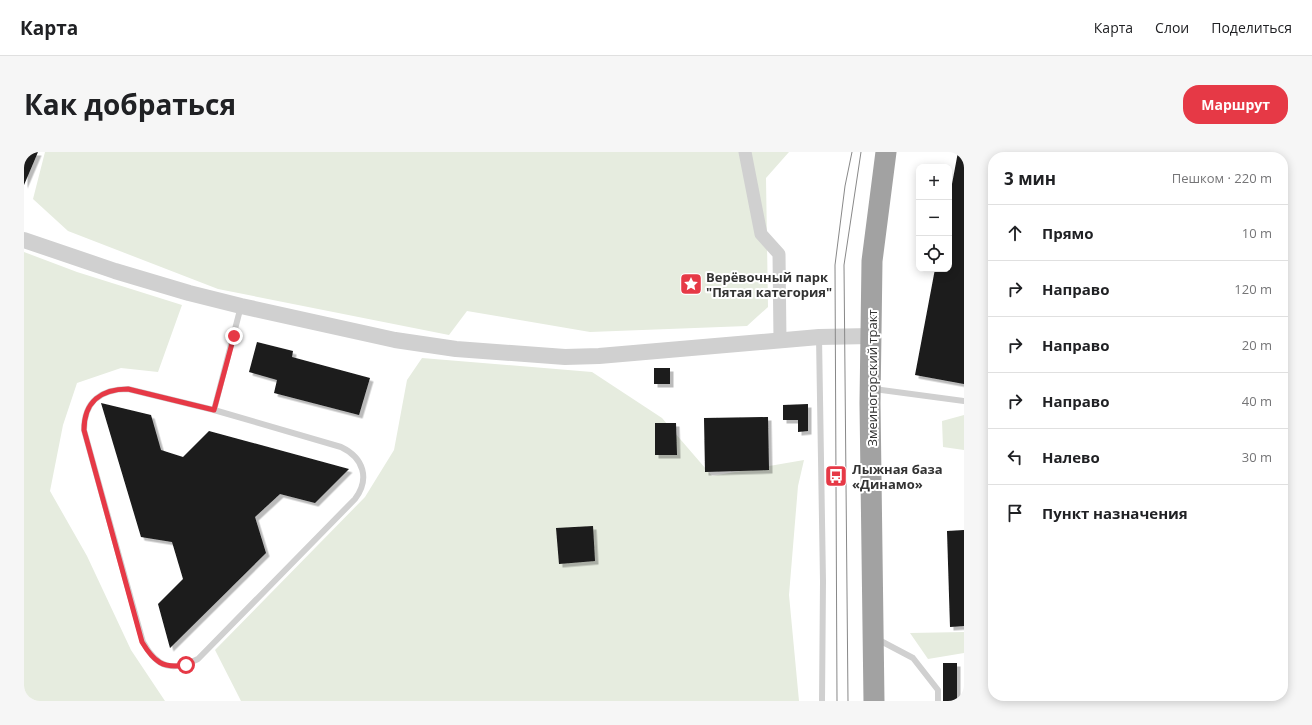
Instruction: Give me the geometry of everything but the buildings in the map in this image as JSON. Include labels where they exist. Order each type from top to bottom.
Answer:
[{"type":"highway","name":"Змеиногорский тракт","points":[[874,701],[870,389],[872,261],[886,152]]},
{"type":"street","points":[[745,152],[761,234],[778,254],[780,340]]},
{"type":"street","points":[[24,240],[116,271],[241,306],[396,340],[456,349],[565,357],[599,356],[819,337],[871,336]]},
{"type":"lane","points":[[214,410],[241,306]]},
{"type":"lane","points":[[819,337],[823,581],[822,701]]},
{"type":"lane","points":[[116,389],[128,389],[214,410],[341,447],[348,451],[359,463],[364,476],[364,483],[355,499],[198,659],[186,665],[170,667],[160,663],[150,655],[142,642],[84,430],[84,419],[88,408],[94,400],[102,393],[116,389]]},
{"type":"lane","points":[[870,389],[964,402]]},
{"type":"lane","points":[[874,637],[913,658],[938,690],[938,701]]},
{"type":"shaded area","points":[[45,152],[789,152],[766,178],[768,307],[747,326],[590,332],[467,311],[449,335],[218,289],[68,231],[33,199]]},
{"type":"shaded area","points":[[24,252],[77,272],[182,305],[158,372],[121,368],[77,383],[63,425],[50,491],[87,556],[131,650],[165,701],[24,701]]},
{"type":"shaded area","points":[[422,358],[592,372],[662,418],[712,476],[804,460],[798,486],[789,595],[799,701],[241,701],[215,650],[365,497],[394,450],[407,380]]},
{"type":"shaded area","points":[[964,415],[964,450],[943,447],[942,421]]},
{"type":"shaded area","points":[[964,632],[964,653],[928,659],[910,633]]},
{"type":"tram line","points":[[837,701],[835,265],[845,186],[852,152]]},
{"type":"tram line","points":[[848,701],[844,265],[861,152]]},
{"type":"place","name":"Верёвочный парк \"Пятая категория\"","points":[[691,284]]},
{"type":"place","name":"Лыжная база «Динамо»","points":[[836,476]]},
{"type":"route","points":[[186,665],[170,667],[160,663],[150,655],[142,642],[84,430],[84,419],[88,408],[94,400],[102,393],[116,389],[128,389],[214,410],[234,336]]}]
